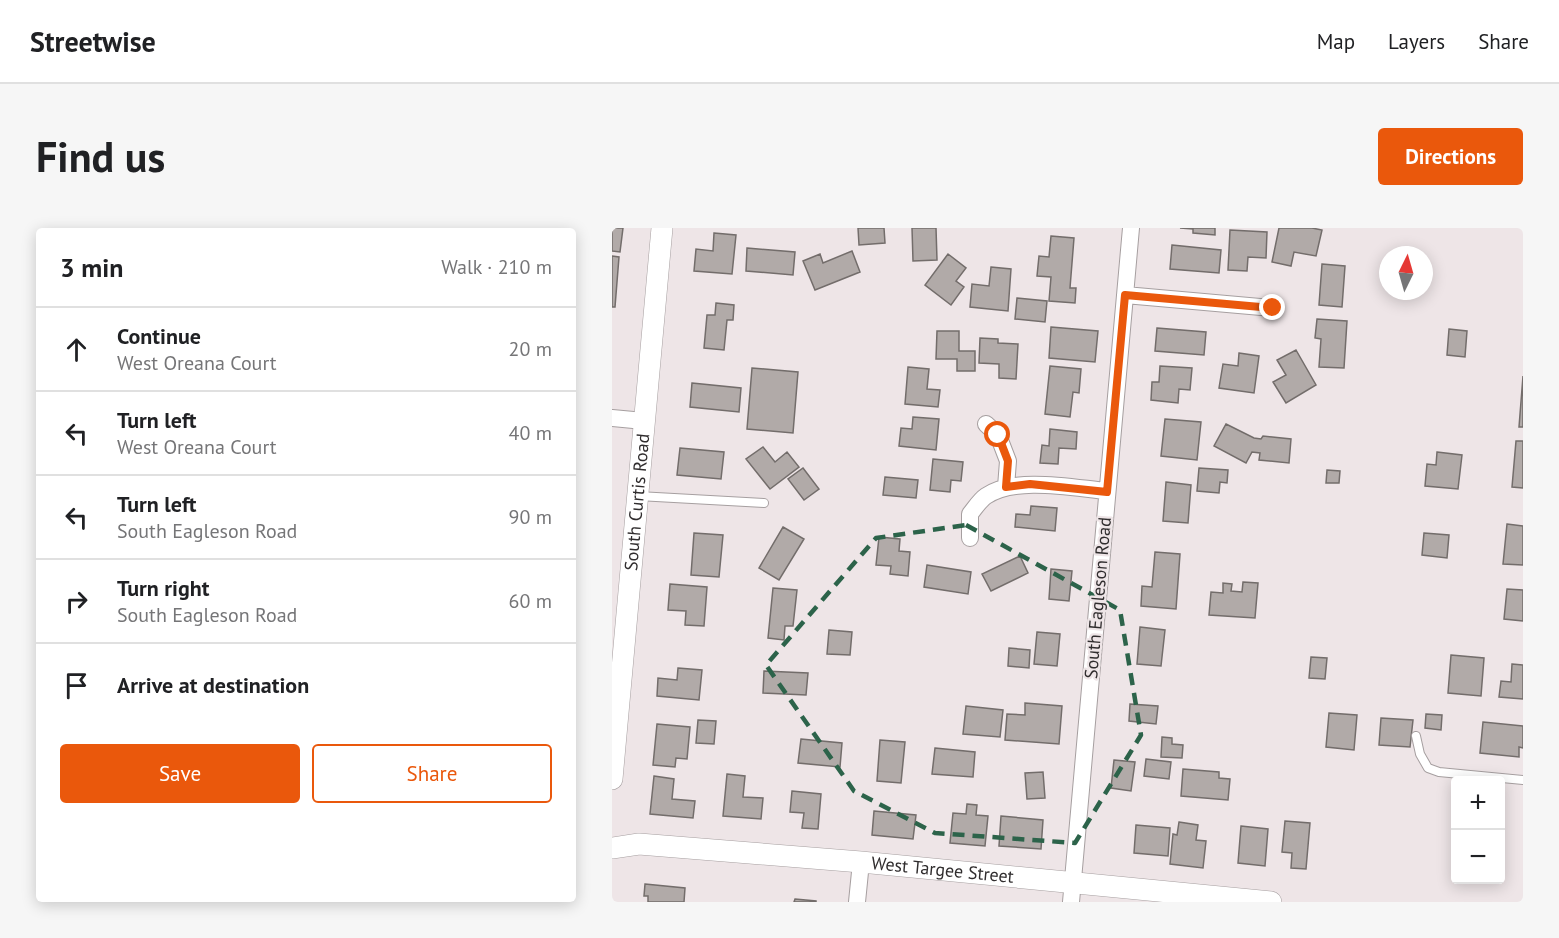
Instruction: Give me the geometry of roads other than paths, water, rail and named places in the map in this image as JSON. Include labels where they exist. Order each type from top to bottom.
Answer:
[{"type":"street","name":"South Curtis Road","points":[[612,779],[662,228]]},
{"type":"street","name":"South Eagleson Road","points":[[1072,892],[1131,228]]},
{"type":"street","points":[[1125,295],[1273,308]]},
{"type":"street","points":[[612,418],[644,421]]},
{"type":"street","points":[[986,424],[998,435],[1008,461],[1006,487]]},
{"type":"street","points":[[970,538],[970,514],[986,496],[1006,487],[1030,484],[1107,492]]},
{"type":"street","name":"West Targee Street","points":[[612,848],[639,844],[861,862],[1072,892],[1271,902]]},
{"type":"street","points":[[858,902],[861,862]]},
{"type":"lane","points":[[638,496],[764,503]]},
{"type":"lane","points":[[1416,736],[1420,754],[1428,768],[1438,772],[1523,780]]}]
